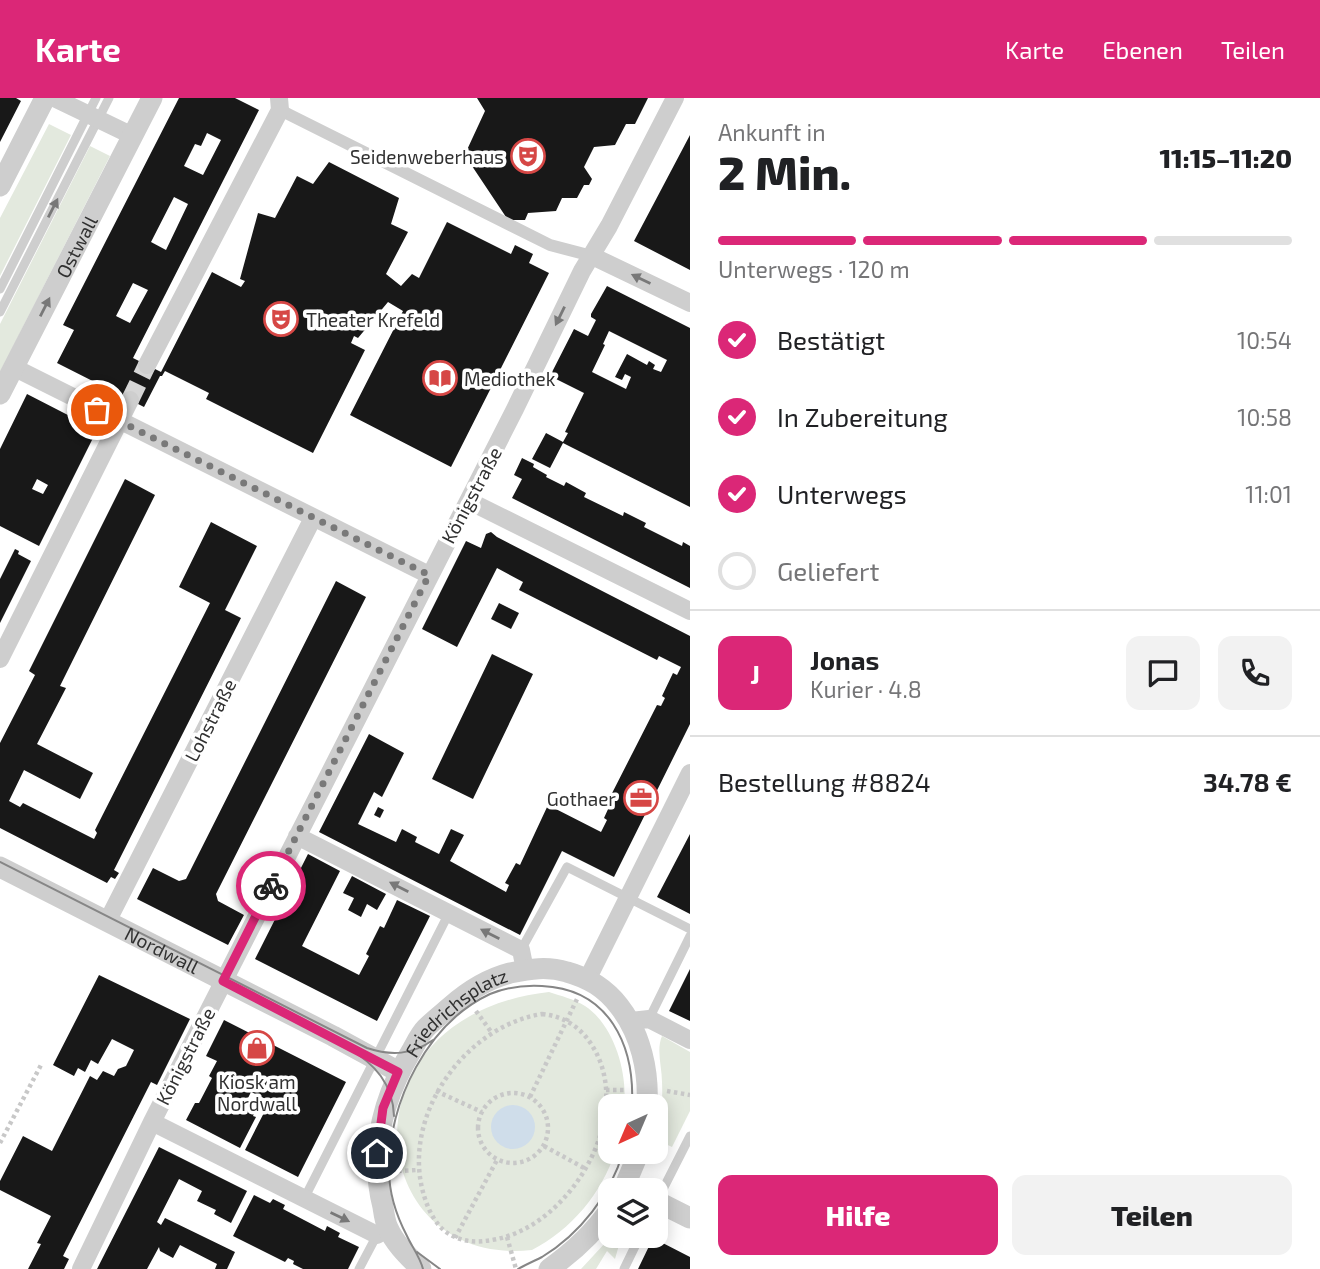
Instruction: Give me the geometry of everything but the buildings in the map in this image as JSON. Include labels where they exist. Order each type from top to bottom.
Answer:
[{"type":"street","points":[[0,186],[45,98]]},
{"type":"street","points":[[54,98],[133,136]]},
{"type":"street","name":"Ostwall","points":[[0,394],[152,98]]},
{"type":"street","name":"Königstraße","points":[[81,1269],[152,1122],[469,501],[582,271],[609,226],[675,98]]},
{"type":"street","points":[[147,365],[279,104],[550,245],[592,256],[690,303]]},
{"type":"street","points":[[13,367],[429,575]]},
{"type":"street","points":[[0,659],[130,400]]},
{"type":"street","points":[[469,501],[690,611]]},
{"type":"street","name":"Lohstraße","points":[[107,922],[313,518]]},
{"type":"street","points":[[588,978],[690,774]]},
{"type":"street","points":[[297,836],[449,913],[523,960]]},
{"type":"street","name":"Nordwall","points":[[0,867],[376,1058],[398,1072]]},
{"type":"street","name":"Friedrichsplatz","points":[[421,1269],[382,1231],[376,1170],[378,1136],[383,1108],[398,1072],[425,1029],[464,995],[523,960],[588,978],[640,1020],[648,1094]]},
{"type":"street","points":[[640,1020],[690,1040]]},
{"type":"street","points":[[152,1122],[304,1199],[382,1231]]},
{"type":"street","points":[[668,1208],[690,1218]]},
{"type":"street","points":[[549,1269],[598,1227]]},
{"type":"lane","points":[[0,312],[93,118],[96,98]]},
{"type":"lane","points":[[0,289],[93,118],[109,98]]},
{"type":"lane","points":[[523,960],[567,867],[690,929]]},
{"type":"lane","name":"Friedrichsplatz","points":[[304,1199],[449,913]]},
{"type":"lane","points":[[640,1020],[690,936]]},
{"type":"lane","points":[[668,1179],[690,1136]]},
{"type":"lane","points":[[359,1269],[382,1231]]},
{"type":"lane","points":[[624,1269],[634,1248]]},
{"type":"path","points":[[553,1014],[566,1020],[588,1038],[597,1052],[607,1104],[594,1154],[563,1199],[529,1228],[507,1237],[485,1242],[468,1242],[455,1238],[439,1226],[426,1204],[418,1170],[425,1116],[436,1091],[466,1056],[503,1027],[530,1016],[553,1014]]},
{"type":"path","points":[[530,1097],[566,1020]]},
{"type":"path","points":[[0,1143],[41,1065]]},
{"type":"path","points":[[436,1091],[482,1112]]},
{"type":"path","points":[[508,1093],[530,1097],[539,1104],[548,1124],[544,1146],[528,1160],[507,1163],[497,1160],[488,1153],[478,1134],[478,1122],[482,1112],[497,1096],[508,1093]]},
{"type":"path","points":[[544,1146],[586,1169]]},
{"type":"path","points":[[455,1238],[497,1160]]},
{"type":"path","points":[[507,1237],[516,1269]]},
{"type":"shaded area","points":[[49,124],[71,135],[0,276],[0,218]]},
{"type":"shaded area","points":[[90,146],[110,156],[0,372],[0,324]]},
{"type":"shaded area","points":[[549,992],[576,1001],[595,1014],[604,1025],[621,1065],[625,1094],[598,1094],[598,1164],[610,1164],[604,1178],[598,1178],[598,1188],[572,1221],[532,1250],[475,1245],[433,1221],[407,1183],[397,1137],[405,1089],[433,1045],[480,1011]]},
{"type":"shaded area","points":[[662,1036],[690,1052],[690,1111],[672,1147],[668,1145],[668,1094],[662,1094]]},
{"type":"shaded area","points":[[600,1248],[618,1248],[615,1259],[607,1251],[596,1269],[581,1269]]},
{"type":"water","points":[[513,1105],[522,1106],[529,1111],[534,1118],[534,1136],[529,1143],[522,1148],[513,1149],[504,1148],[497,1143],[492,1136],[491,1127],[492,1118],[497,1111],[504,1106]]},
{"type":"tunnel","points":[[130,400],[147,365]]},
{"type":"tram line","points":[[0,862],[367,1048],[401,1053],[417,1049],[433,1040]]},
{"type":"tram line","points":[[423,1269],[394,1204],[389,1179],[391,1144],[404,1092],[416,1067],[448,1024],[468,1007],[490,994],[522,986],[565,990],[585,997],[601,1009],[623,1042],[629,1062],[632,1094]]},
{"type":"tram line","points":[[348,1048],[381,1076],[390,1094],[394,1116]]},
{"type":"tram line","points":[[518,1269],[556,1248],[581,1225],[602,1198],[619,1164]]},
{"type":"tram line","points":[[417,1252],[440,1269]]},
{"type":"way so far","points":[[97,410],[429,575],[359,718],[271,886]]},
{"type":"place","name":"Seidenweberhaus","points":[[528,156]]},
{"type":"place","name":"Theater Krefeld","points":[[281,319]]},
{"type":"place","name":"Mediothek","points":[[440,378]]},
{"type":"place","name":"Gothaer","points":[[641,798]]},
{"type":"place","name":"Kiosk am Nordwall","points":[[257,1048]]},
{"type":"route","points":[[271,886],[223,981],[376,1058],[398,1072],[383,1108],[377,1153]]}]
